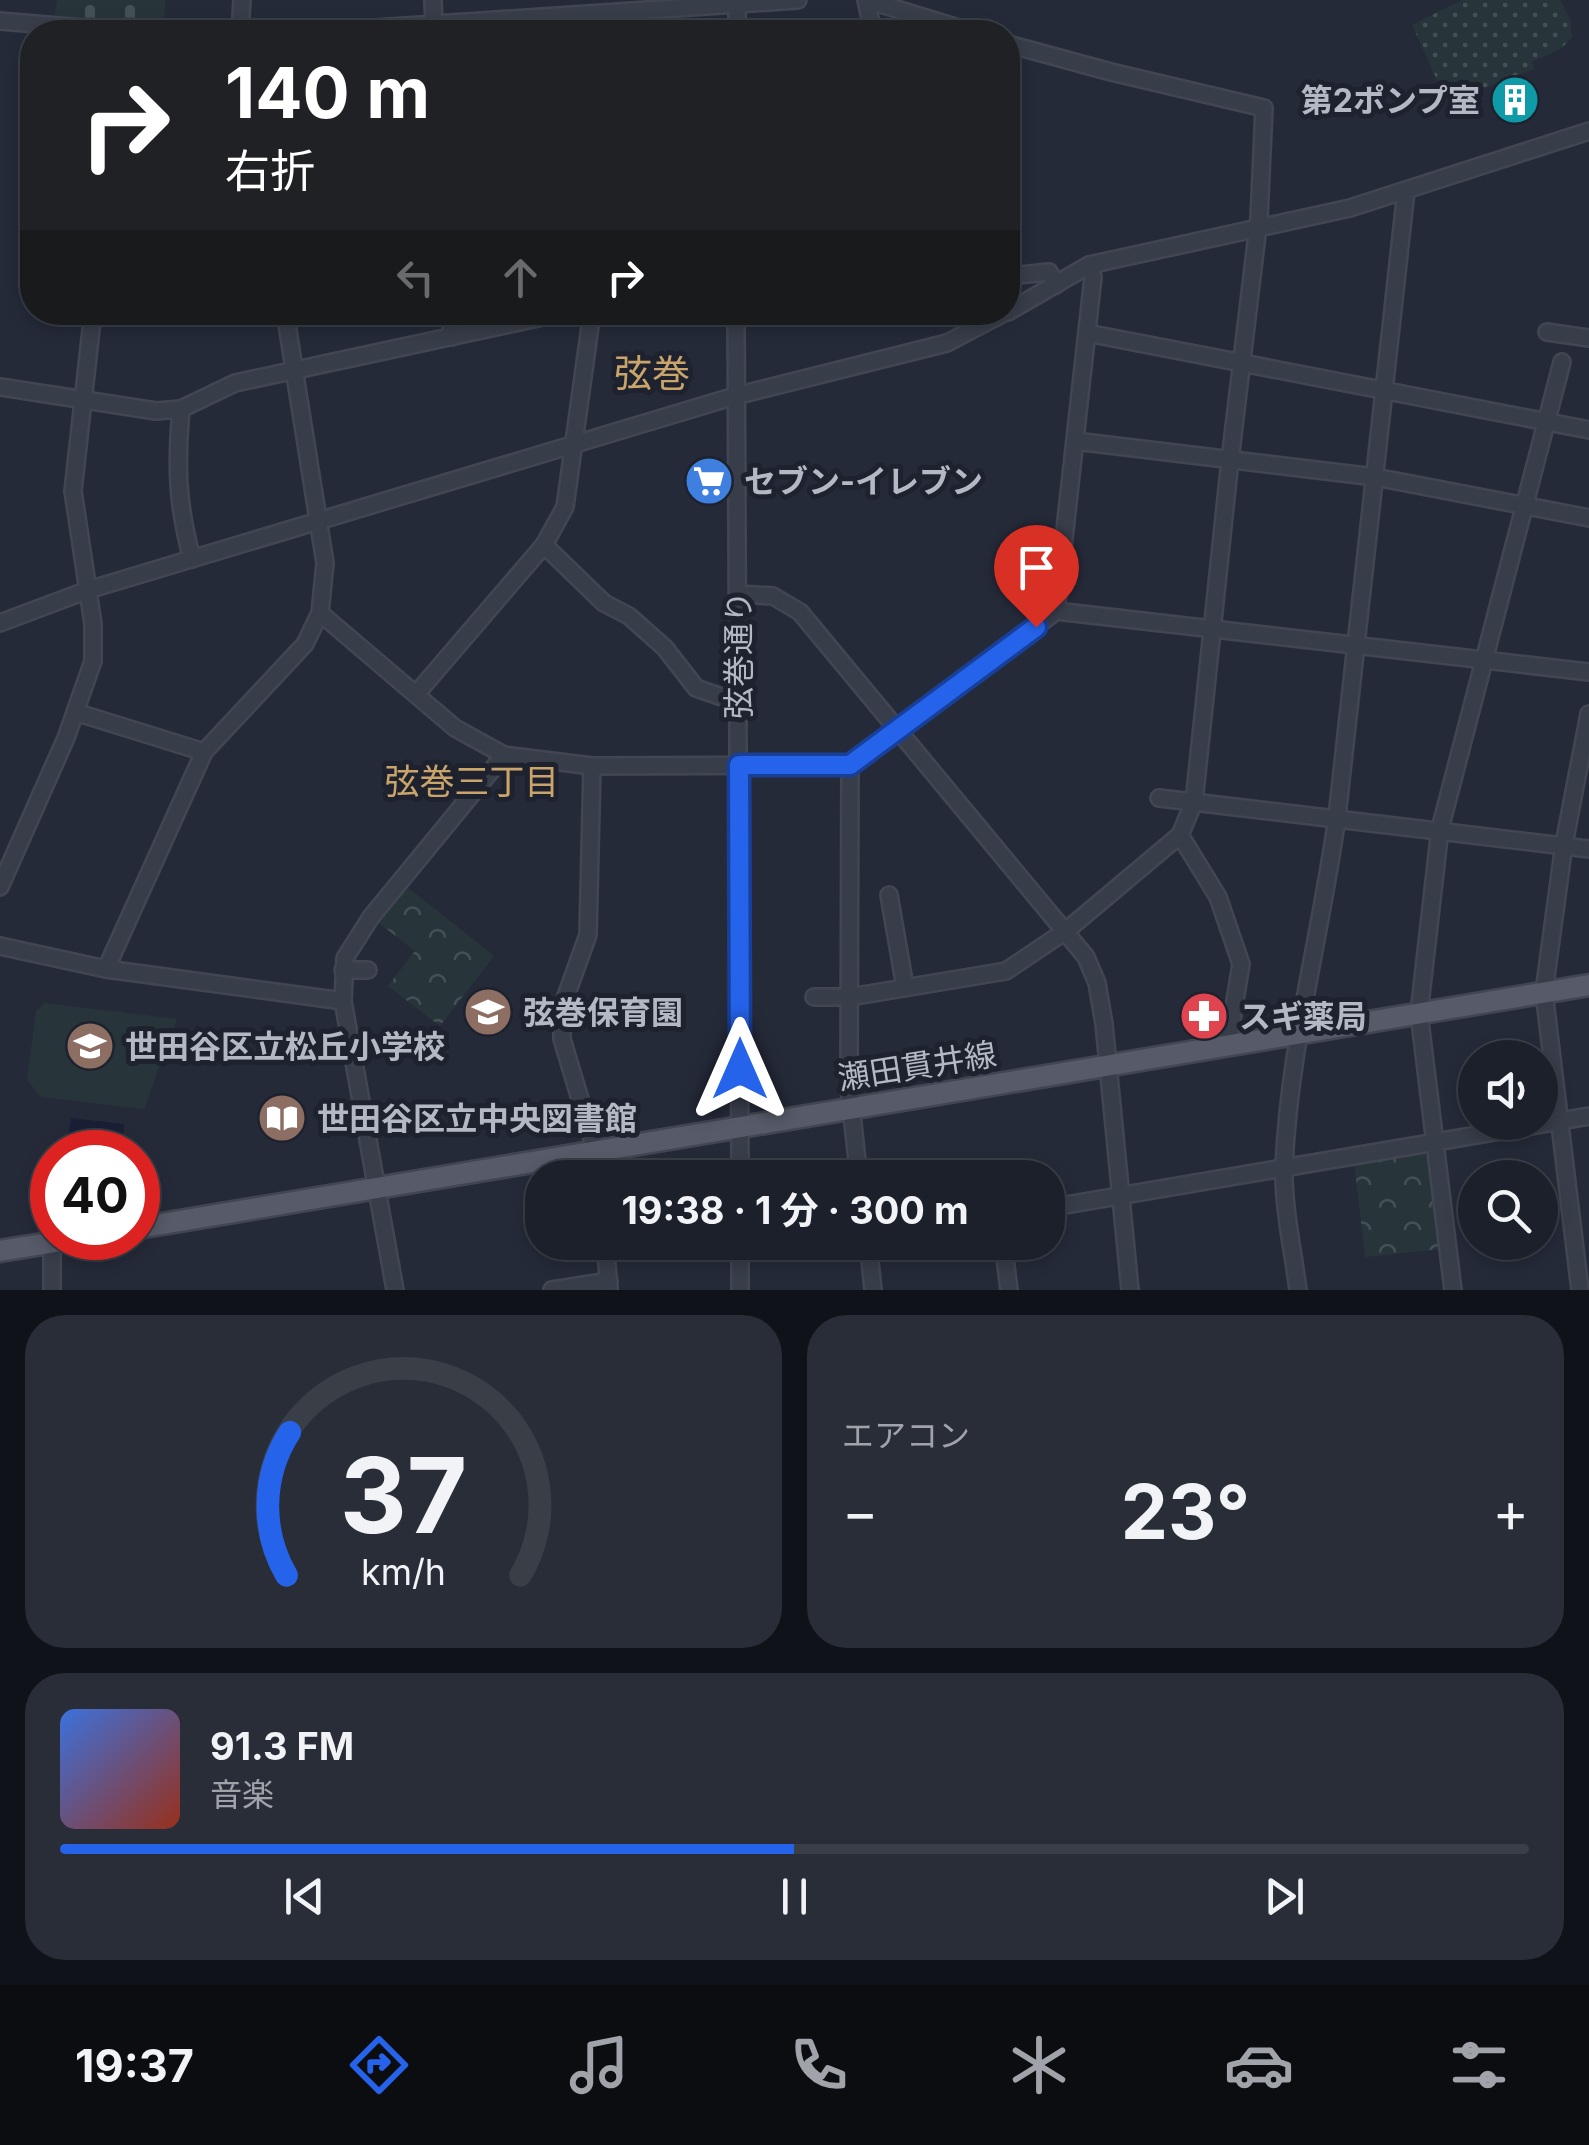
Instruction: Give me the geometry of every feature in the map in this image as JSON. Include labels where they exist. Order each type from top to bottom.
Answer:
[{"type":"main road","name":"瀬田貫井線","points":[[160,1224],[1589,984]]},
{"type":"main road","points":[[0,1251],[30,1246]]},
{"type":"street","points":[[480,20],[550,8],[798,0]]},
{"type":"street","points":[[866,0],[932,20]]},
{"type":"street","points":[[814,998],[850,997],[1006,972],[1066,930],[1180,835],[1194,802],[1256,229],[1264,108],[1020,47]]},
{"type":"street","points":[[1020,305],[1089,265],[1406,191],[1589,131]]},
{"type":"street","points":[[1298,1290],[1284,1168],[1297,1033],[1337,817],[1406,191]]},
{"type":"street","points":[[1056,611],[1093,278],[1089,265]]},
{"type":"street","points":[[1020,275],[1049,272],[1056,284]]},
{"type":"street","points":[[0,886],[94,661],[73,491],[92,325]]},
{"type":"street","points":[[106,969],[204,752],[305,644],[320,614],[325,563],[287,325]]},
{"type":"street","points":[[451,325],[452,336]]},
{"type":"street","points":[[0,387],[156,411],[181,409],[236,384],[504,325]]},
{"type":"street","points":[[417,693],[544,545],[565,507],[590,325]]},
{"type":"street","name":"弦巻通り","points":[[736,325],[740,1160]]},
{"type":"street","points":[[0,623],[88,590],[736,396],[947,343],[982,325]]},
{"type":"street","points":[[1547,332],[1589,338]]},
{"type":"street","points":[[1087,333],[1589,430]]},
{"type":"street","points":[[1454,1290],[1419,1013],[1440,829],[1562,362]]},
{"type":"street","points":[[181,409],[176,468],[179,508],[192,559]]},
{"type":"street","points":[[1075,442],[1375,476],[1589,518]]},
{"type":"street","points":[[544,545],[604,603],[629,616],[665,648],[696,688],[738,703]]},
{"type":"street","points":[[738,594],[773,596],[800,612],[1086,957],[1097,983],[1108,1065],[1130,1290]]},
{"type":"street","points":[[320,614],[455,728],[504,755],[592,766],[850,765],[1056,611],[1589,672]]},
{"type":"street","points":[[75,712],[204,752]]},
{"type":"street","points":[[1580,1290],[1544,992],[1564,844],[1589,714]]},
{"type":"street","points":[[395,1290],[344,1001],[345,958],[372,916],[504,755]]},
{"type":"street","points":[[850,765],[849,1107],[856,1160]]},
{"type":"street","points":[[592,766],[588,935],[562,1007],[562,1039],[596,1160]]},
{"type":"street","points":[[1159,798],[1589,849]]},
{"type":"street","points":[[1180,835],[1218,897],[1240,964],[1228,1044]]},
{"type":"street","points":[[889,895],[905,987]]},
{"type":"street","points":[[0,946],[106,969],[344,1001]]},
{"type":"street","points":[[343,970],[368,970]]},
{"type":"street","points":[[1065,1205],[1589,1116]]},
{"type":"street","points":[[52,1260],[52,1290]]},
{"type":"street","points":[[552,1290],[609,1286],[606,1260]]},
{"type":"street","points":[[740,1260],[740,1290]]},
{"type":"street","points":[[870,1260],[873,1290]]},
{"type":"street","points":[[1005,1260],[1009,1290]]},
{"type":"green space","points":[[57,0],[165,0],[164,20],[54,20]]},
{"type":"green space","points":[[1462,0],[1560,0],[1570,19],[1572,37],[1562,48],[1532,62],[1534,69],[1447,102],[1412,25]]},
{"type":"green space","points":[[401,882],[494,956],[440,1026],[388,986],[415,951],[371,917]]},
{"type":"green space","points":[[45,1003],[177,1019],[144,1109],[41,1097],[27,1080],[36,1011]]},
{"type":"green space","points":[[1424,1148],[1432,1153],[1441,1249],[1365,1257],[1354,1161]]},
{"type":"water","points":[[71,1118],[124,1124],[123,1130],[69,1130]]},
{"type":"place","name":"第2ポンプ室","points":[[1515,100]]},
{"type":"place","name":"セブン-イレブン","points":[[709,481]]},
{"type":"place","name":"弦巻保育園","points":[[488,1012]]},
{"type":"place","name":"スギ薬局","points":[[1204,1016]]},
{"type":"place","name":"世田谷区立松丘小学校","points":[[90,1046]]},
{"type":"place","name":"世田谷区立中央図書館","points":[[282,1118]]},
{"type":"district","name":"弦巻","points":[[652,373]]},
{"type":"district","name":"弦巻三丁目","points":[[472,781]]},
{"type":"route","points":[[740,1069],[739,765],[850,765],[1036,627]]}]
